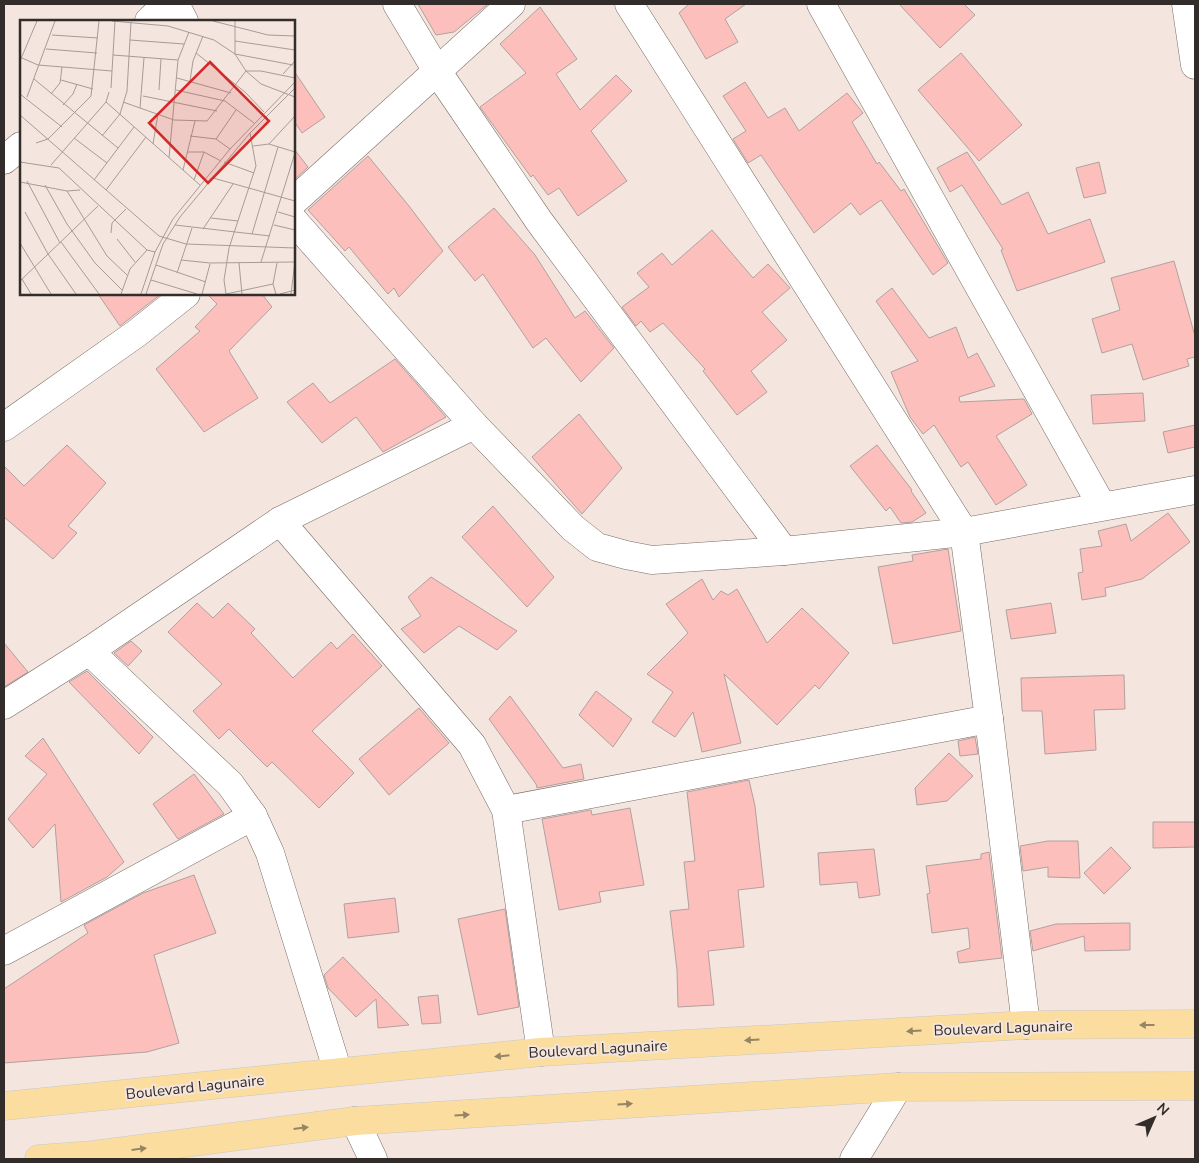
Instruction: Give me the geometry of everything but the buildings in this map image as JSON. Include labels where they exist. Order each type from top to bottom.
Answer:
[{"type":"main road","name":"Boulevard Lagunaire","points":[[4,1106],[541,1052],[1026,1025],[1195,1024]]},
{"type":"main road","points":[[39,1159],[95,1157],[355,1121],[898,1087],[1195,1086]]},
{"type":"street","points":[[150,20],[166,4]]},
{"type":"street","points":[[175,4],[183,20]]},
{"type":"street","points":[[397,4],[437,71],[539,221],[784,551]]},
{"type":"street","points":[[295,200],[511,4]]},
{"type":"street","points":[[629,4],[964,532],[1026,1025]]},
{"type":"street","points":[[821,4],[1102,506]]},
{"type":"street","points":[[1186,4],[1195,65]]},
{"type":"street","points":[[4,160],[20,147]]},
{"type":"street","points":[[295,222],[474,425],[573,528],[597,547],[652,560],[784,551],[964,532],[1195,490]]},
{"type":"street","points":[[4,426],[137,333],[185,295]]},
{"type":"street","points":[[4,705],[89,651],[280,521],[474,425]]},
{"type":"street","points":[[280,521],[472,744],[506,810],[541,1052]]},
{"type":"street","points":[[89,651],[230,784],[253,816],[270,853],[338,1072]]},
{"type":"street","points":[[506,810],[989,719]]},
{"type":"street","points":[[4,951],[253,816]]},
{"type":"street","points":[[854,1159],[898,1087]]},
{"type":"street","points":[[355,1121],[373,1159]]}]
